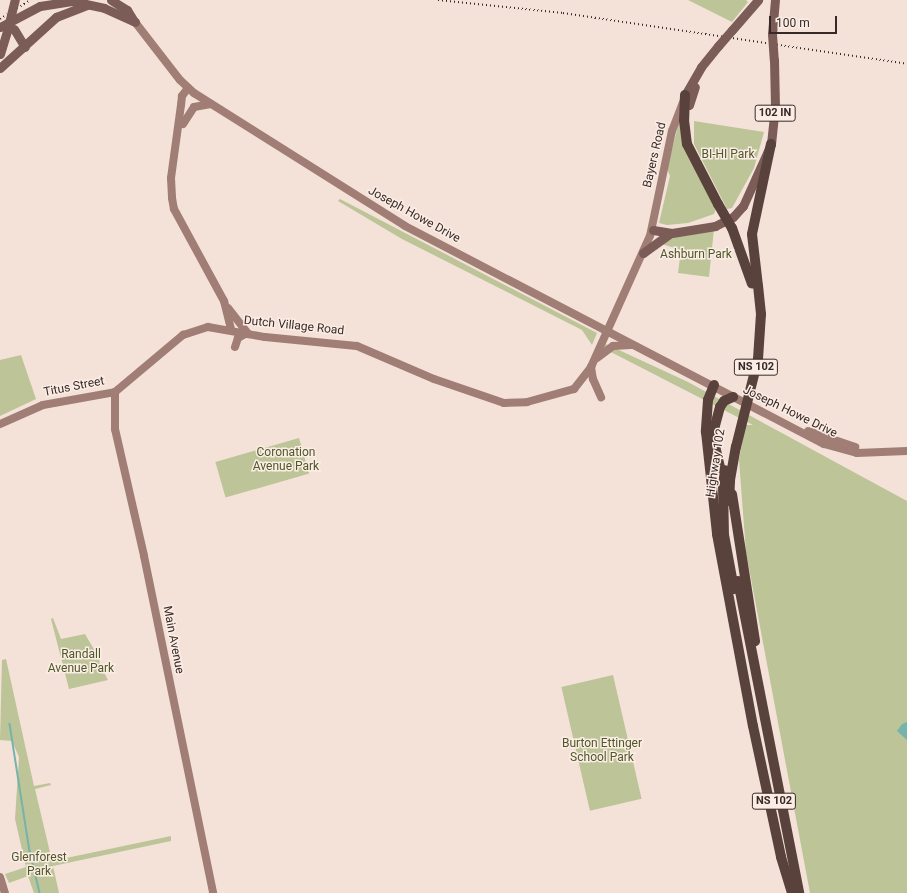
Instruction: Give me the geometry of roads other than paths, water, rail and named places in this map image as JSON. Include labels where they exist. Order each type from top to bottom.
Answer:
[{"type":"highway","name":"Highway 102","points":[[687,100],[687,127],[692,155],[732,228],[755,285]]},
{"type":"highway","name":"Highway 102","points":[[771,144],[752,234],[755,285],[761,314],[758,359],[733,445],[723,469],[730,498],[731,534],[742,613],[800,893]]},
{"type":"highway","points":[[714,385],[713,433],[715,453],[723,469]]},
{"type":"highway","points":[[714,385],[709,396],[706,432],[717,534],[753,726],[781,857],[793,893]]},
{"type":"highway","points":[[713,433],[720,407],[724,401],[732,397]]},
{"type":"highway","name":"Highway 102","points":[[733,445],[723,512],[730,566],[793,893]]},
{"type":"main road","points":[[0,54],[15,0]]},
{"type":"main road","points":[[111,0],[128,10],[135,22]]},
{"type":"main road","name":"NS 102","points":[[687,100],[705,64],[718,46],[758,0]]},
{"type":"main road","name":"102 IN","points":[[771,144],[775,107],[772,34],[775,0]]},
{"type":"main road","points":[[7,29],[20,14],[48,3],[72,2],[87,5],[113,11],[135,22]]},
{"type":"main road","points":[[0,68],[25,47],[56,17],[87,5]]},
{"type":"main road","name":"Joseph Howe Drive","points":[[135,22],[180,80],[188,88],[405,226],[633,346],[714,385],[732,397],[810,437],[843,451],[857,453],[907,451]]},
{"type":"main road","points":[[7,29],[25,47]]},
{"type":"main road","points":[[180,80],[180,105]]},
{"type":"main road","name":"Dutch Village Road","points":[[181,128],[177,126],[180,105],[182,96],[188,88]]},
{"type":"main road","name":"Dutch Village Road","points":[[188,88],[171,178],[173,205],[224,301],[231,330],[247,334],[357,346],[434,379],[504,403],[527,402],[556,394],[561,389],[577,384],[592,364],[607,331]]},
{"type":"main road","name":"Bayers Road","points":[[607,331],[653,230],[672,131],[687,100]]},
{"type":"main road","points":[[181,128],[194,107],[211,104]]},
{"type":"main road","points":[[653,230],[672,233],[715,226],[733,217],[750,193],[771,144]]},
{"type":"main road","points":[[643,253],[672,233]]},
{"type":"main road","points":[[224,301],[247,334],[238,338],[235,347]]},
{"type":"main road","name":"Titus Street","points":[[0,424],[43,404],[115,392],[183,335],[208,327],[231,330]]},
{"type":"main road","points":[[601,397],[592,364],[613,346],[633,346]]},
{"type":"main road","name":"Joseph Howe Drive","points":[[714,385],[725,388],[804,429],[848,446],[865,448],[907,446]]},
{"type":"main road","name":"Main Avenue","points":[[115,392],[115,429],[144,556],[213,893]]},
{"type":"main road","points":[[0,877],[5,893]]},
{"type":"water","points":[[907,722],[907,740],[897,731],[902,724]]},
{"type":"waterway","points":[[10,724],[30,851],[40,893]]},
{"type":"railway","points":[[0,19],[30,0]]},
{"type":"railway","points":[[438,0],[563,13],[907,64]]},
{"type":"park label","name":"BI-HI Park","points":[[728,155]]},
{"type":"park label","name":"Ashburn Park","points":[[696,255]]},
{"type":"park label","name":"Coronation Avenue Park","points":[[286,460]]},
{"type":"park label","name":"Randall Avenue Park","points":[[81,662]]},
{"type":"park label","name":"Burton Ettinger School Park","points":[[602,751]]},
{"type":"park label","name":"Glenforest Park","points":[[39,865]]}]
